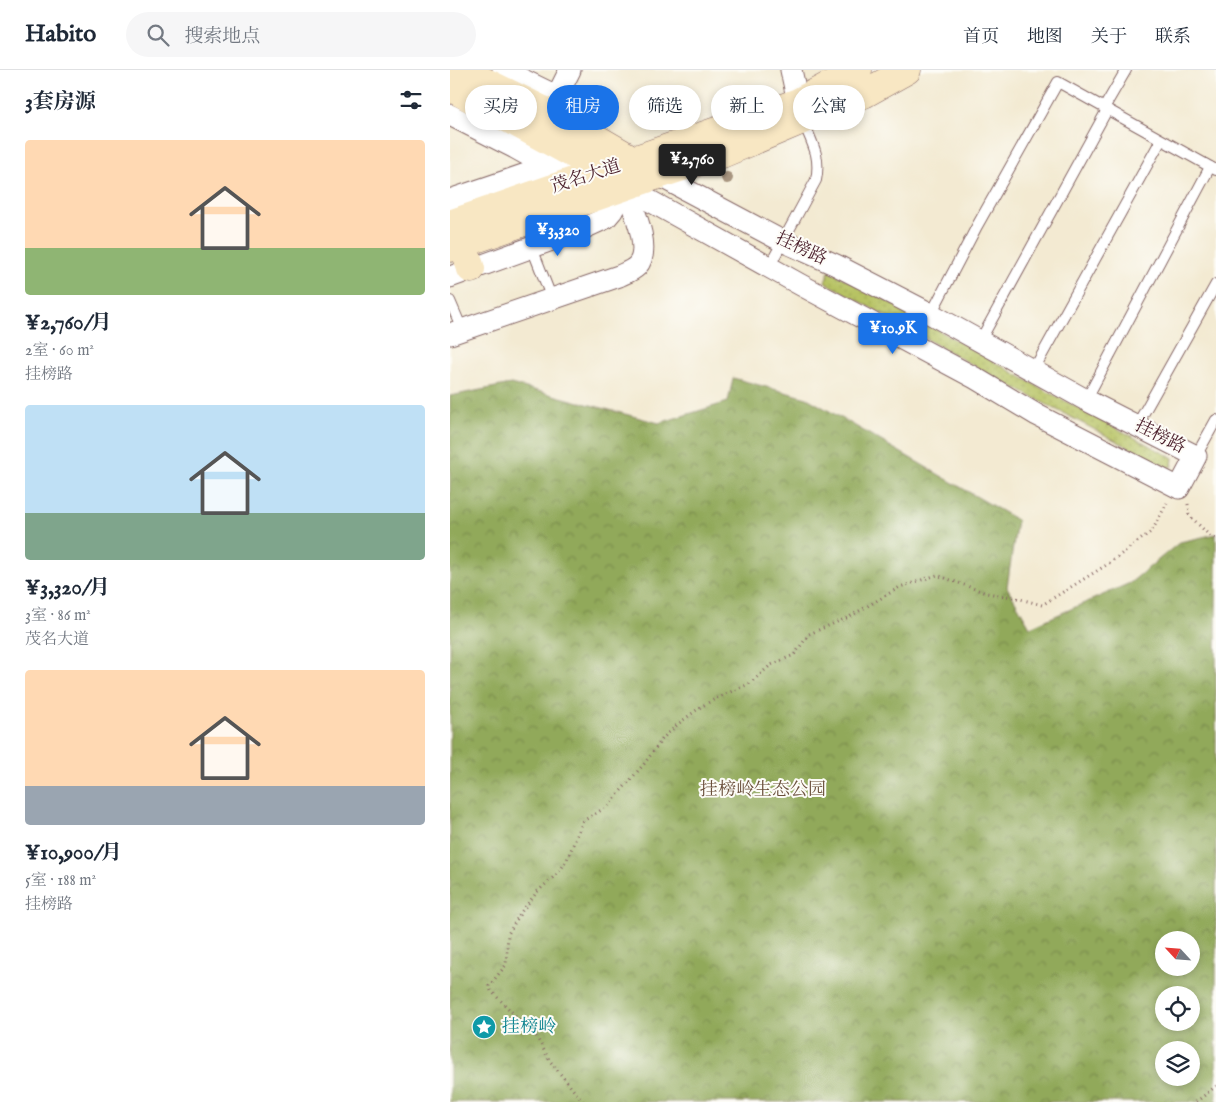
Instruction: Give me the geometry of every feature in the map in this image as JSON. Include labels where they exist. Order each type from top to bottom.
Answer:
[{"type":"main road","name":"挂榜路","points":[[461,70],[547,103]]},
{"type":"main road","name":"茂名大道","points":[[837,85],[858,70]]},
{"type":"main road","name":"茂名大道","points":[[865,93],[907,70]]},
{"type":"main road","name":"挂榜路","points":[[450,87],[591,175],[625,187]]},
{"type":"main road","name":"茂名大道","points":[[453,225],[591,175],[793,113]]},
{"type":"main road","name":"茂名大道","points":[[453,225],[625,187],[722,154],[793,115]]},
{"type":"main road","name":"挂榜路","points":[[585,130],[658,175]]},
{"type":"main road","points":[[453,225],[461,273]]},
{"type":"street","points":[[503,70],[547,101]]},
{"type":"street","points":[[563,85],[570,70]]},
{"type":"street","points":[[791,70],[794,85]]},
{"type":"street","points":[[450,115],[551,168],[591,175]]},
{"type":"street","points":[[453,225],[535,171],[551,168]]},
{"type":"street","name":"挂榜路","points":[[625,187],[769,268],[975,378],[1037,415],[1179,488],[1196,456],[1086,400],[980,340],[836,265],[782,241],[658,175]]},
{"type":"street","points":[[461,273],[532,248],[606,218],[625,187]]},
{"type":"street","points":[[456,332],[619,276],[638,266],[642,256],[642,238],[625,187]]},
{"type":"lane","points":[[980,340],[1126,70]]},
{"type":"lane","points":[[930,314],[1058,82],[1213,169],[1086,400]]},
{"type":"lane","points":[[769,268],[816,180],[819,166],[807,130]]},
{"type":"lane","points":[[1033,371],[1161,140]]},
{"type":"lane","points":[[532,248],[552,299]]},
{"type":"lane","points":[[1137,425],[1216,284]]},
{"type":"lane","points":[[450,301],[456,332]]},
{"type":"lane","points":[[1196,456],[1216,420]]},
{"type":"path","points":[[582,1102],[550,1061],[536,1036],[492,991],[490,986],[506,965],[508,934],[521,912],[538,891],[558,874],[566,862],[583,821],[608,806],[664,738],[678,724],[702,706],[749,684],[771,665],[794,655],[809,634],[849,617],[900,587],[937,575],[986,593],[1013,597],[1042,605],[1108,564],[1152,531],[1170,499]]},
{"type":"path","points":[[1188,502],[1189,515],[1210,536],[1216,539]]},
{"type":"path","points":[[1196,1102],[1216,1086]]},
{"type":"green space","points":[[829,271],[864,288],[1037,386],[1173,458],[1172,466],[1168,468],[994,377],[825,282]]},
{"type":"green space","name":"挂榜岭生态公园","points":[[733,378],[807,398],[1017,520],[1007,587],[1030,627],[1130,583],[1180,542],[1216,534],[1216,1102],[450,1102],[450,396],[511,384],[659,423],[728,402]]},
{"type":"place","name":"挂榜岭","points":[[484,1027]]}]
